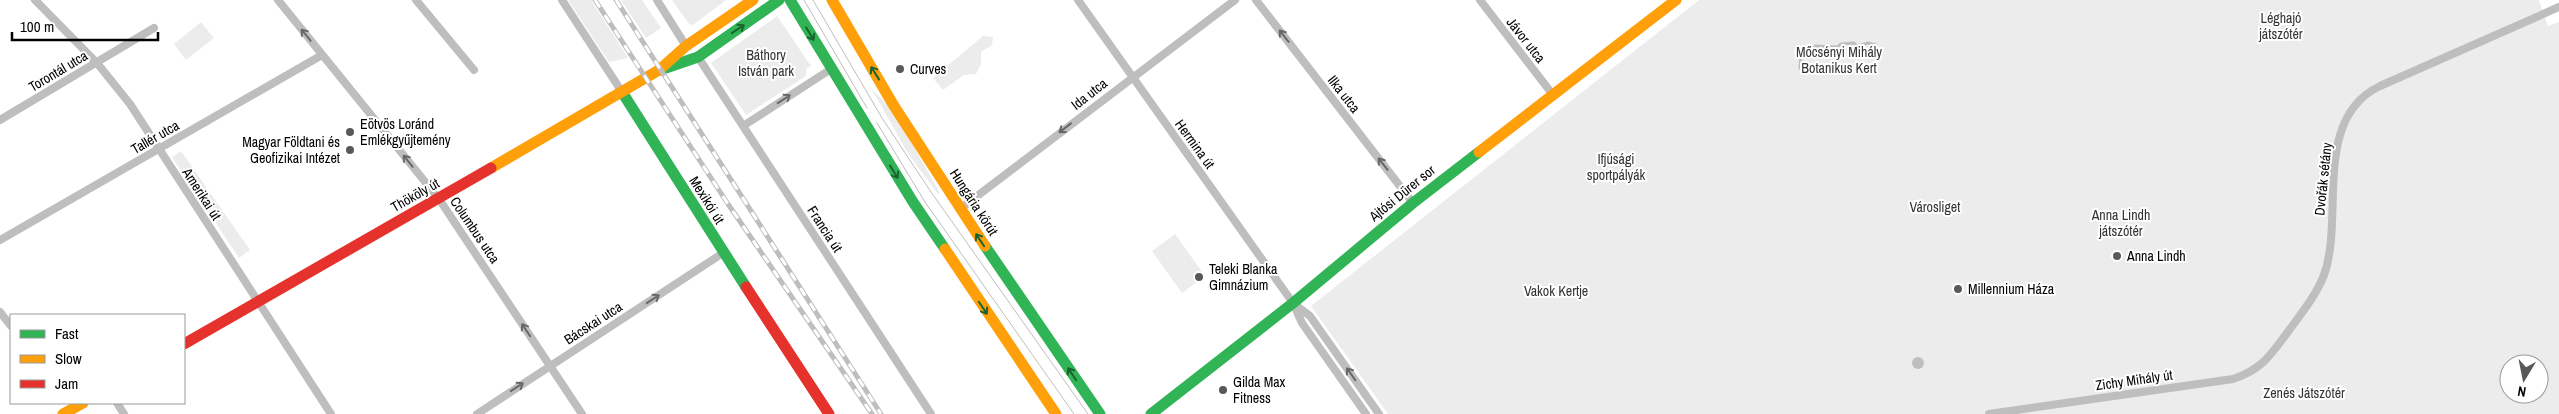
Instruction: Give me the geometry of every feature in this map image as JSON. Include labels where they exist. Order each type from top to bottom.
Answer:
[{"type":"main road","name":"Thököly út","points":[[185,343],[439,199],[659,70],[686,46],[753,0]]},
{"type":"main road","name":"Thököly út","points":[[659,70],[698,57],[779,0]]},
{"type":"main road","points":[[790,0],[961,276],[1056,414]]},
{"type":"main road","points":[[823,0],[854,40]]},
{"type":"main road","name":"Hungária körút","points":[[832,0],[854,40],[960,209],[1100,414]]},
{"type":"main road","name":"Ajtósi Dürer sor","points":[[1151,414],[1293,302],[1413,203],[1553,95],[1667,2]]},
{"type":"main road","name":"Mexikói út","points":[[622,92],[723,253],[829,414]]},
{"type":"main road","points":[[63,414],[76,404]]},
{"type":"street","name":"Amerikai út","points":[[35,0],[96,63],[130,104],[331,414]]},
{"type":"street","name":"Columbus utca","points":[[278,0],[439,199],[582,414]]},
{"type":"street","points":[[416,0],[474,70]]},
{"type":"street","name":"Mexikói út","points":[[562,0],[622,92]]},
{"type":"street","points":[[657,0],[686,46]]},
{"type":"street","name":"Hermina út","points":[[1078,0],[1293,302],[1302,323],[1366,414]]},
{"type":"street","name":"Ida utca","points":[[960,209],[1131,77],[1235,0]]},
{"type":"street","name":"Ilka utca","points":[[1256,0],[1413,203]]},
{"type":"street","name":"Jávor utca","points":[[1480,0],[1553,95]]},
{"type":"street","name":"Dvořák sétány","points":[[2274,351],[2309,301],[2324,275],[2328,252],[2338,144],[2346,120],[2358,101],[2380,86],[2559,7]]},
{"type":"street","name":"Torontál utca","points":[[0,120],[154,28]]},
{"type":"street","name":"Tallér utca","points":[[0,240],[322,55]]},
{"type":"street","name":"Francia út","points":[[698,57],[931,414]]},
{"type":"street","points":[[743,126],[831,69]]},
{"type":"street","name":"Bácskai utca","points":[[476,414],[723,253]]},
{"type":"street","name":"Hermina út","points":[[1293,302],[1310,316],[1379,414]]},
{"type":"street","points":[[0,312],[10,325]]},
{"type":"street","name":"Zichy Mihály út","points":[[1989,414],[2233,379],[2256,370],[2274,351]]},
{"type":"green space","points":[[568,0],[591,0],[628,58],[609,62]]},
{"type":"green space","points":[[621,0],[642,0],[661,28],[646,38]]},
{"type":"green space","points":[[672,0],[726,0],[693,25],[689,24]]},
{"type":"green space","name":"Városliget","points":[[1699,0],[2539,0],[2548,26],[2559,22],[2559,414],[1388,414],[1311,306]]},
{"type":"green space","name":"Báthory István park","points":[[777,16],[811,66],[806,69],[806,76],[746,115],[711,63]]},
{"type":"green space","points":[[201,22],[214,38],[186,60],[174,44]]},
{"type":"green space","points":[[983,36],[993,37],[992,45],[981,52],[981,64],[976,74],[964,75],[943,90],[933,78]]},
{"type":"green space","points":[[871,88],[894,112],[940,193],[938,194],[909,155]]},
{"type":"green space","points":[[181,151],[250,250],[239,258],[172,157]]},
{"type":"green space","points":[[1175,234],[1205,276],[1182,293],[1152,251]]},
{"type":"shaded area","points":[[1918,357],[1924,363],[1918,369],[1912,363]]},
{"type":"waterway","points":[[1800,68],[1801,50],[1806,51],[1815,46],[1837,47],[1841,44],[1854,43],[1857,46],[1868,43],[1876,45]]},
{"type":"tram line","points":[[804,0],[867,108]]},
{"type":"tram line","points":[[813,0],[882,118],[931,192],[1088,414]]},
{"type":"tram line","points":[[877,123],[925,202],[1074,414]]},
{"type":"railway","points":[[595,0],[728,204],[872,414]]},
{"type":"railway","points":[[616,0],[881,414]]},
{"type":"traffic: fast","points":[[660,70],[698,57],[779,0]]},
{"type":"traffic: fast","points":[[790,0],[913,202],[945,249]]},
{"type":"traffic: fast","points":[[622,92],[746,287]]},
{"type":"traffic: fast","points":[[1151,414],[1293,303],[1413,203],[1479,152]]},
{"type":"traffic: fast","points":[[985,246],[1100,414]]},
{"type":"traffic: slow","points":[[491,168],[659,70],[686,46],[753,0]]},
{"type":"traffic: slow","points":[[832,0],[894,106],[985,246]]},
{"type":"traffic: slow","points":[[1479,152],[1676,0]]},
{"type":"traffic: slow","points":[[945,249],[1056,414]]},
{"type":"traffic: slow","points":[[63,414],[81,404]]},
{"type":"traffic: jam","points":[[185,343],[491,168]]},
{"type":"traffic: jam","points":[[746,287],[829,414]]},
{"type":"place","name":"Curves","points":[[900,69]]},
{"type":"place","name":"Eötvös Loránd Emlékgyűjtemény","points":[[350,132]]},
{"type":"place","name":"Magyar Földtani és Geofizikai Intézet","points":[[350,150]]},
{"type":"place","name":"Anna Lindh","points":[[2117,256]]},
{"type":"place","name":"Teleki Blanka Gimnázium","points":[[1199,277]]},
{"type":"place","name":"Millennium Háza","points":[[1958,289]]},
{"type":"place","name":"Gilda Max Fitness","points":[[1223,390]]},
{"type":"park label","name":"Léghajó játszótér","points":[[2281,26]]},
{"type":"park label","name":"Mőcsényi Mihály Botanikus Kert","points":[[1839,60]]},
{"type":"park label","name":"Ifjúsági sportpályák","points":[[1616,168]]},
{"type":"park label","name":"Anna Lindh játszótér","points":[[2121,224]]},
{"type":"park label","name":"Vakok Kertje","points":[[1556,291]]},
{"type":"park label","name":"Zenés Játszótér","points":[[2304,393]]}]
